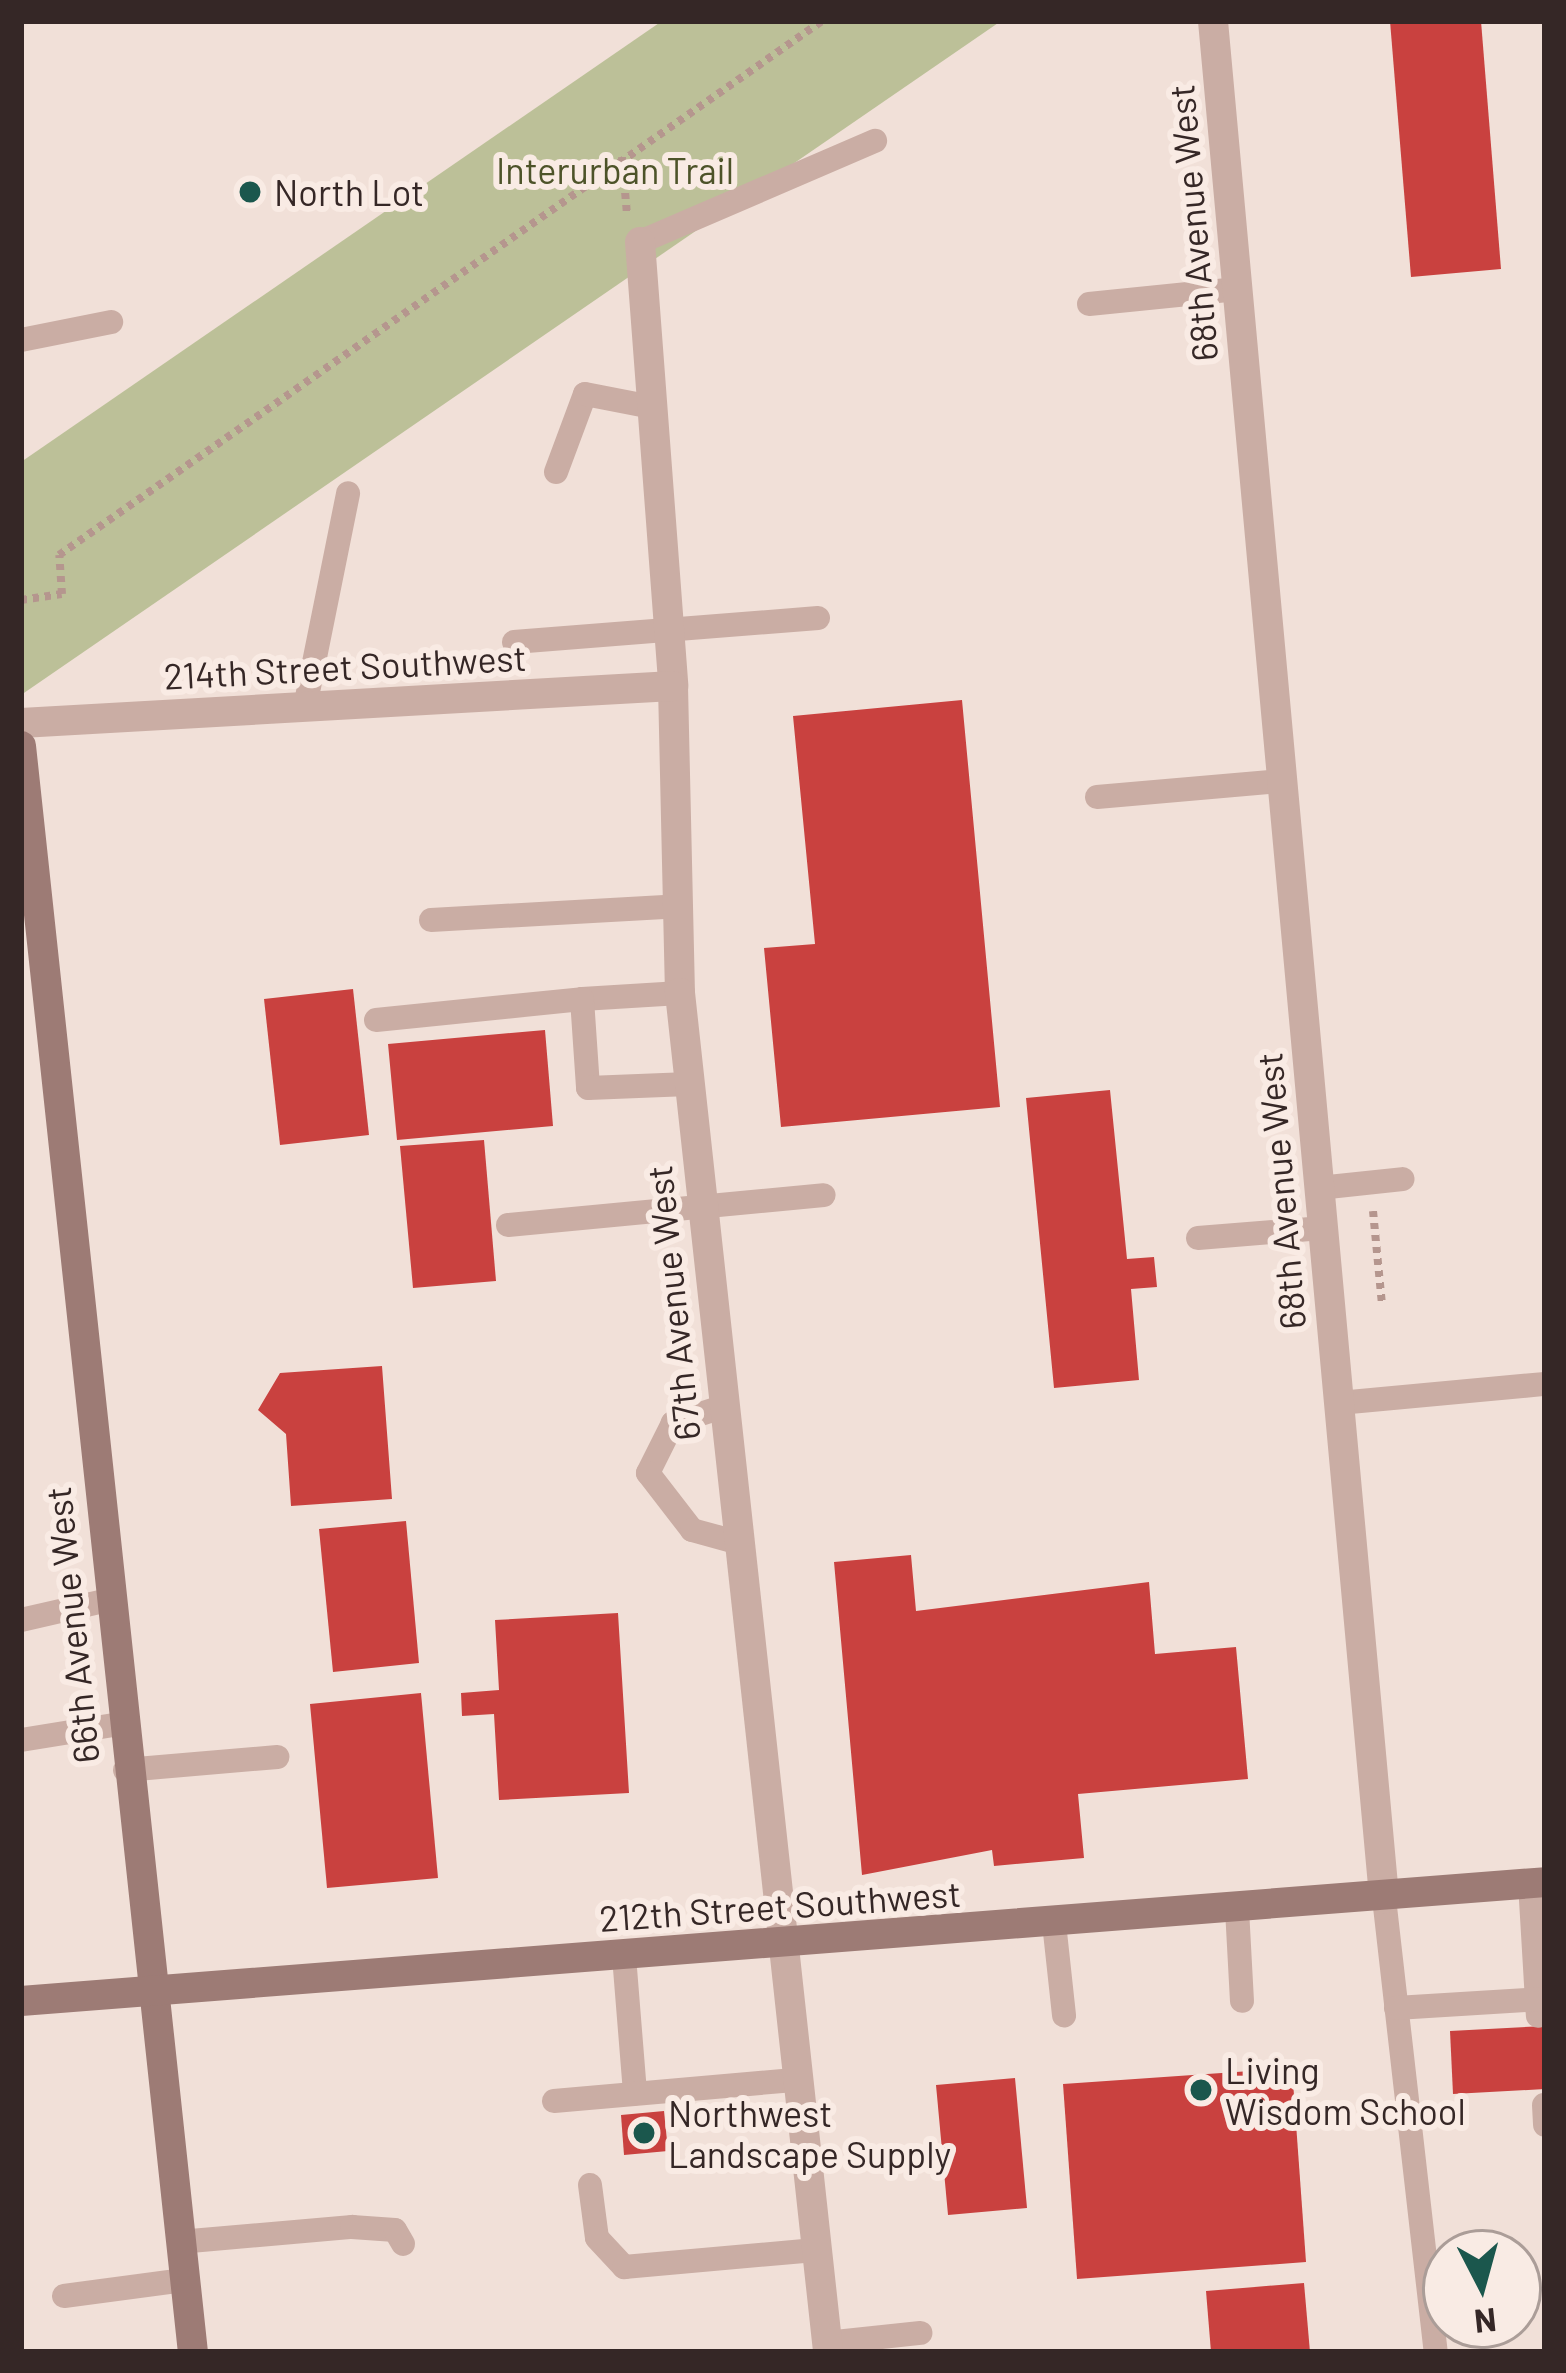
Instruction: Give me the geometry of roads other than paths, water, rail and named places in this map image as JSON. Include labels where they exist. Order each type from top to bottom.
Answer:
[{"type":"main road","name":"66th Avenue West","points":[[21,746],[148,1992],[193,2352]]},
{"type":"main road","name":"212th Street Southwest","points":[[21,2001],[1384,1898],[1538,1882]]},
{"type":"street","name":"68th Avenue West","points":[[1213,21],[1384,1898]]},
{"type":"street","name":"67th Avenue West","points":[[640,242],[673,686],[680,993],[778,1945],[827,2347]]},
{"type":"street","name":"214th Street Southwest","points":[[21,723],[673,686]]},
{"type":"lane","points":[[640,242],[874,141]]},
{"type":"lane","points":[[1089,304],[1237,289]]},
{"type":"lane","points":[[21,340],[111,322]]},
{"type":"lane","points":[[556,472],[585,394],[652,407]]},
{"type":"lane","points":[[305,707],[348,493]]},
{"type":"lane","points":[[514,642],[669,638],[818,617]]},
{"type":"lane","points":[[1097,797],[1281,781]]},
{"type":"lane","points":[[431,920],[678,906]]},
{"type":"lane","points":[[376,1019],[680,993]]},
{"type":"lane","points":[[582,998],[588,1088],[689,1084]]},
{"type":"lane","points":[[1319,1188],[1403,1179]]},
{"type":"lane","points":[[508,1225],[824,1195]]},
{"type":"lane","points":[[1198,1238],[1323,1228]]},
{"type":"lane","points":[[1339,1403],[1545,1384]]},
{"type":"lane","points":[[722,1407],[673,1423],[648,1473],[692,1530],[736,1541]]},
{"type":"lane","points":[[21,1621],[108,1600]]},
{"type":"lane","points":[[21,1740],[120,1724]]},
{"type":"lane","points":[[125,1770],[277,1756]]},
{"type":"lane","points":[[1396,2008],[1540,2005],[1538,1882]]},
{"type":"lane","name":"68th Avenue West","points":[[1384,1898],[1436,2352]]},
{"type":"lane","points":[[1238,1909],[1242,2001]]},
{"type":"lane","points":[[1054,1923],[1064,2014]]},
{"type":"lane","points":[[624,1956],[635,2094]]},
{"type":"lane","points":[[554,2102],[794,2080]]},
{"type":"lane","points":[[1544,2105],[1545,2125]]},
{"type":"lane","points":[[590,2185],[597,2237],[624,2267],[815,2250]]},
{"type":"lane","points":[[179,2242],[352,2227],[395,2230],[403,2245]]},
{"type":"lane","points":[[64,2296],[184,2280]]},
{"type":"lane","points":[[827,2347],[920,2333]]},
{"type":"place","name":"North Lot","points":[[250,192]]},
{"type":"place","name":"Living Wisdom School","points":[[1201,2090]]},
{"type":"place","name":"Northwest Landscape Supply","points":[[644,2133]]},
{"type":"park label","name":"Interurban Trail","points":[[615,170]]}]
